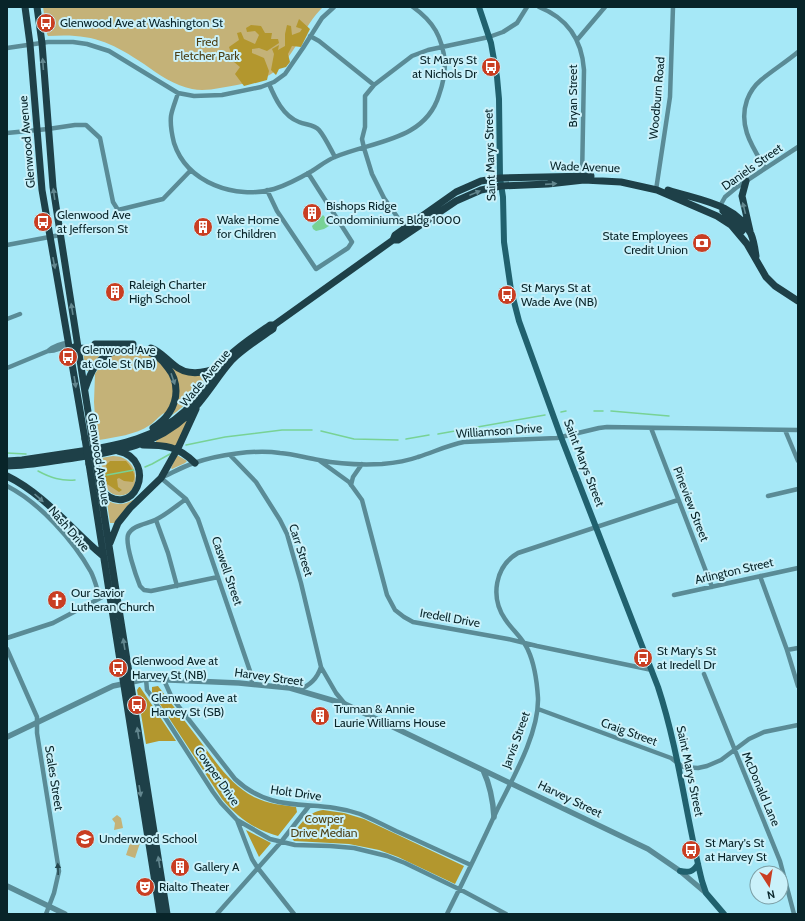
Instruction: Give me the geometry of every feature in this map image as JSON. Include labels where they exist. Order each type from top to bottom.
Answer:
[{"type":"main road","name":"Glenwood Avenue","points":[[25,7],[30,44],[42,190],[69,345],[88,438],[96,463],[100,489],[102,555],[160,914]]},
{"type":"main road","name":"Glenwood Avenue","points":[[37,7],[42,43],[53,187],[85,390],[88,464],[102,527],[109,547],[167,914]]},
{"type":"main road","name":"Saint Marys Street","points":[[479,7],[494,59],[498,91],[500,178],[507,266],[513,301],[561,437],[652,670],[665,709],[679,765],[698,864],[706,893],[724,914]]},
{"type":"main road","name":"Wade Avenue","points":[[7,461],[110,447],[144,437],[160,429],[184,411],[198,397],[220,367],[245,342],[270,325],[274,325],[393,240],[395,235],[464,187],[481,181],[500,178],[614,177],[631,180],[720,206],[737,217],[751,235],[758,264]]},
{"type":"main road","name":"Wade Avenue","points":[[393,240],[398,240],[431,217],[464,197],[481,190],[501,186],[548,184],[582,178]]},
{"type":"main road","points":[[746,181],[742,196],[751,235]]},
{"type":"main road","name":"Wade Avenue","points":[[656,188],[716,216],[731,225],[747,244],[766,277],[774,285],[798,301]]},
{"type":"main road","points":[[687,202],[712,208],[720,206],[739,226],[747,244]]},
{"type":"main road","name":"Wade Avenue","points":[[7,466],[30,465],[118,451],[153,439],[166,432],[182,420],[196,406],[234,359],[273,329],[274,325]]},
{"type":"main road","points":[[78,346],[134,344],[145,346],[159,352],[178,368],[190,372],[205,372],[220,367]]},
{"type":"main road","points":[[69,345],[120,350],[139,349],[155,355],[167,366],[175,383],[176,396],[172,410],[165,419],[147,432],[144,437]]},
{"type":"main road","points":[[85,390],[90,374],[95,365],[107,354],[120,350]]},
{"type":"main road","points":[[109,547],[110,539],[118,523],[130,508],[161,478],[177,450],[196,406]]},
{"type":"main road","points":[[137,445],[162,445],[177,450],[195,463]]},
{"type":"main road","points":[[118,451],[127,454],[134,459],[140,471],[138,488],[135,493],[127,498]]},
{"type":"main road","points":[[7,476],[18,481],[36,495],[102,555]]},
{"type":"main road","points":[[100,489],[106,495],[115,499],[134,497],[161,478]]},
{"type":"main road","points":[[102,527],[113,526],[118,523]]},
{"type":"main road","points":[[680,871],[688,872],[694,870],[698,864]]},
{"type":"street","points":[[7,48],[30,44],[73,42],[96,46],[109,51],[178,93],[201,96],[222,95],[269,84],[285,74],[322,18],[334,7]]},
{"type":"street","points":[[178,93],[171,116],[172,136],[181,158],[191,170],[201,178],[225,189],[243,192],[267,190],[289,184],[335,157],[402,135],[426,119],[433,109],[443,84],[445,67],[443,48],[438,34],[430,22],[413,7]]},
{"type":"street","points":[[405,228],[384,198],[372,174],[364,148],[362,139],[365,127],[365,96],[374,84],[412,56],[503,32],[514,26],[520,20],[526,7]]},
{"type":"street","name":"Bryan Street","points":[[539,7],[559,19],[571,30],[582,53],[584,70],[582,178]]},
{"type":"street","points":[[577,40],[605,7]]},
{"type":"street","name":"Woodburn Road","points":[[656,188],[670,97],[673,7]]},
{"type":"street","points":[[310,36],[319,41],[374,84]]},
{"type":"street","points":[[765,168],[750,143],[745,130],[745,107],[757,84],[798,52]]},
{"type":"street","points":[[269,84],[276,100],[285,112],[299,123],[314,126],[319,130],[335,157]]},
{"type":"street","points":[[7,132],[48,129],[75,124],[86,125],[100,138],[113,202],[118,210],[163,199],[191,170]]},
{"type":"street","name":"Daniels Street","points":[[720,206],[729,193],[798,147]]},
{"type":"street","points":[[267,190],[277,211],[316,269],[348,248],[352,242],[308,173]]},
{"type":"street","points":[[7,245],[60,235]]},
{"type":"street","points":[[7,319],[20,314]]},
{"type":"street","points":[[7,368],[63,343],[69,345]]},
{"type":"street","name":"Williamson Drive","points":[[161,478],[181,468],[205,459],[249,452],[279,452],[318,460],[362,464],[402,461],[418,457],[451,444],[464,442],[561,437],[599,428],[798,430]]},
{"type":"street","name":"Pineview Street","points":[[651,428],[712,586]]},
{"type":"street","points":[[785,430],[798,461]]},
{"type":"street","name":"Carr Street","points":[[230,455],[256,482],[278,516],[287,534],[301,583],[321,667],[336,693],[345,704]]},
{"type":"street","name":"Iredell Drive","points":[[318,460],[349,482],[362,500],[387,596],[395,610],[404,617],[413,622],[508,639],[652,670]]},
{"type":"street","points":[[351,485],[353,477],[362,464]]},
{"type":"street","name":"Caswell Street","points":[[161,478],[186,499],[198,519],[251,674],[252,683]]},
{"type":"street","name":"Nash Drive","points":[[7,486],[33,504],[63,534],[90,571],[100,598]]},
{"type":"street","points":[[768,496],[798,490]]},
{"type":"street","points":[[186,499],[156,520],[134,528],[129,532],[128,537],[130,551],[140,586],[144,590],[151,591],[218,577]]},
{"type":"street","name":"Jarvis Street","points":[[447,914],[527,747],[538,709],[536,677],[528,650],[505,620],[500,610],[496,595],[498,577],[504,566],[511,558],[518,554],[678,500]]},
{"type":"street","points":[[156,520],[168,553],[176,586]]},
{"type":"street","name":"Arlington Street","points":[[674,595],[798,568]]},
{"type":"street","points":[[760,576],[787,650],[798,686]]},
{"type":"street","points":[[7,638],[53,623],[108,594]]},
{"type":"street","points":[[787,650],[798,648]]},
{"type":"street","name":"Scales Street","points":[[7,649],[37,717],[38,723],[37,733],[58,871],[57,882],[46,914]]},
{"type":"street","points":[[299,690],[308,686],[314,680],[319,674],[321,667]]},
{"type":"street","name":"McDonald Lane","points":[[704,674],[780,861],[794,914]]},
{"type":"street","name":"Harvey Street","points":[[7,738],[113,686],[146,679],[252,683],[290,688],[345,704],[648,849],[680,871],[706,893]]},
{"type":"street","name":"Cowper Drive","points":[[146,679],[147,690],[213,792],[237,820],[260,834],[281,842],[295,845],[330,846],[367,850],[404,863],[460,889],[506,914]]},
{"type":"street","name":"Holt Drive","points":[[164,680],[172,698],[235,779],[243,787],[264,799],[282,803],[331,808],[360,814],[471,865]]},
{"type":"street","name":"Craig Street","points":[[538,709],[671,758],[679,765],[684,767],[698,768],[721,760],[749,739],[764,732],[798,725]]},
{"type":"street","points":[[483,769],[489,782],[494,817]]},
{"type":"street","points":[[217,914],[257,867],[281,842],[310,806]]},
{"type":"street","points":[[237,820],[257,867],[294,914]]},
{"type":"street","points":[[7,886],[65,914]]},
{"type":"green space","name":"Fred Fletcher Park","points":[[43,7],[323,7],[310,23],[282,65],[270,75],[247,83],[215,89],[198,90],[185,87],[161,76],[132,56],[99,40],[76,36],[48,36]]},
{"type":"green space","points":[[299,19],[310,29],[301,47],[292,46],[288,54],[290,62],[286,67],[279,69],[276,75],[271,70],[274,54],[272,49],[279,45],[278,50],[285,46],[287,25],[291,26],[292,35],[300,32],[302,29],[296,27]]},
{"type":"green space","points":[[251,25],[261,26],[265,33],[272,33],[271,39],[278,39],[279,43],[267,51],[259,48],[252,49],[252,53],[264,58],[269,71],[267,80],[244,86],[235,74],[240,67],[234,62],[229,47],[239,40],[237,33],[241,32],[244,39],[255,44],[259,35],[255,31],[247,32],[246,28]]},
{"type":"green space","points":[[85,351],[103,352],[88,371],[86,370],[83,353]]},
{"type":"green space","points":[[134,351],[153,356],[167,370],[174,387],[174,396],[167,412],[162,414],[150,425],[119,437],[99,440],[96,433],[94,402],[95,374],[102,363],[113,355]]},
{"type":"green space","points":[[172,368],[209,374],[193,396],[172,415],[174,411]]},
{"type":"green space","points":[[188,419],[177,447],[156,443],[156,441]]},
{"type":"green space","points":[[177,455],[187,461],[172,469],[171,468]]},
{"type":"green space","points":[[113,456],[123,458],[130,463],[134,470],[136,477],[134,485],[131,491],[125,495],[112,494],[107,489],[104,482],[101,458]]},
{"type":"green space","points":[[110,461],[126,461],[134,473],[133,482],[124,481],[119,478],[117,479],[118,487],[122,490],[119,492],[107,484],[104,473],[107,470],[106,465]]},
{"type":"green space","points":[[108,501],[120,504],[134,501],[115,523],[110,523]]},
{"type":"green space","name":"Cowper Drive Median","points":[[158,686],[229,778],[245,792],[254,797],[275,804],[296,807],[297,812],[278,836],[247,822],[234,812],[222,799],[152,692],[152,687]]},
{"type":"green space","points":[[139,687],[176,741],[159,741],[146,744],[137,690]]},
{"type":"green space","name":"Cowper Drive Median","points":[[323,810],[344,813],[364,819],[464,866],[455,884],[398,857],[379,850],[349,844],[294,841],[291,837],[304,820],[313,813]]},
{"type":"green space","points":[[117,815],[121,818],[123,828],[114,830],[115,823],[112,819]]},
{"type":"green space","points":[[246,830],[271,843],[259,857]]},
{"type":"green space","points":[[131,840],[140,843],[135,858],[126,855]]},
{"type":"shaded area","points":[[323,215],[330,223],[329,226],[316,231],[312,226]]},
{"type":"waterway","points":[[561,412],[566,411]]},
{"type":"waterway","points":[[594,411],[603,411]]},
{"type":"waterway","points":[[611,411],[669,416]]},
{"type":"waterway","points":[[438,434],[545,415]]},
{"type":"waterway","points":[[186,445],[225,437],[282,430],[312,430]]},
{"type":"waterway","points":[[321,431],[354,439],[398,440]]},
{"type":"waterway","points":[[406,439],[429,435]]},
{"type":"waterway","points":[[7,453],[26,454]]},
{"type":"waterway","points":[[145,467],[170,454]]},
{"type":"waterway","points":[[107,475],[134,470]]},
{"type":"waterway","points":[[38,471],[47,476],[65,480],[75,480]]},
{"type":"place","name":"Glenwood Ave at Washington St","points":[[46,23]]},
{"type":"place","name":"St Marys St at Nichols Dr","points":[[491,67]]},
{"type":"place","name":"Bishops Ridge Condominiums Bldg 1000","points":[[312,213]]},
{"type":"place","name":"Glenwood Ave at Jefferson St","points":[[43,222]]},
{"type":"place","name":"Wake Home for Children","points":[[203,227]]},
{"type":"place","name":"State Employees Credit Union","points":[[702,243]]},
{"type":"place","name":"Raleigh Charter High School","points":[[115,292]]},
{"type":"place","name":"St Marys St at Wade Ave (NB)","points":[[507,295]]},
{"type":"place","name":"Glenwood Ave at Cole St (NB)","points":[[68,357]]},
{"type":"place","name":"Our Savior Lutheran Church","points":[[57,600]]},
{"type":"place","name":"St Mary's St at Iredell Dr","points":[[643,658]]},
{"type":"place","name":"Glenwood Ave at Harvey St (NB)","points":[[118,668]]},
{"type":"place","name":"Glenwood Ave at Harvey St (SB)","points":[[137,705]]},
{"type":"place","name":"Truman & Annie Laurie Williams House","points":[[320,716]]},
{"type":"place","name":"Underwood School","points":[[85,839]]},
{"type":"place","name":"St Mary's St at Harvey St","points":[[691,850]]},
{"type":"place","name":"Gallery A","points":[[180,867]]},
{"type":"place","name":"Rialto Theater","points":[[145,887]]}]
